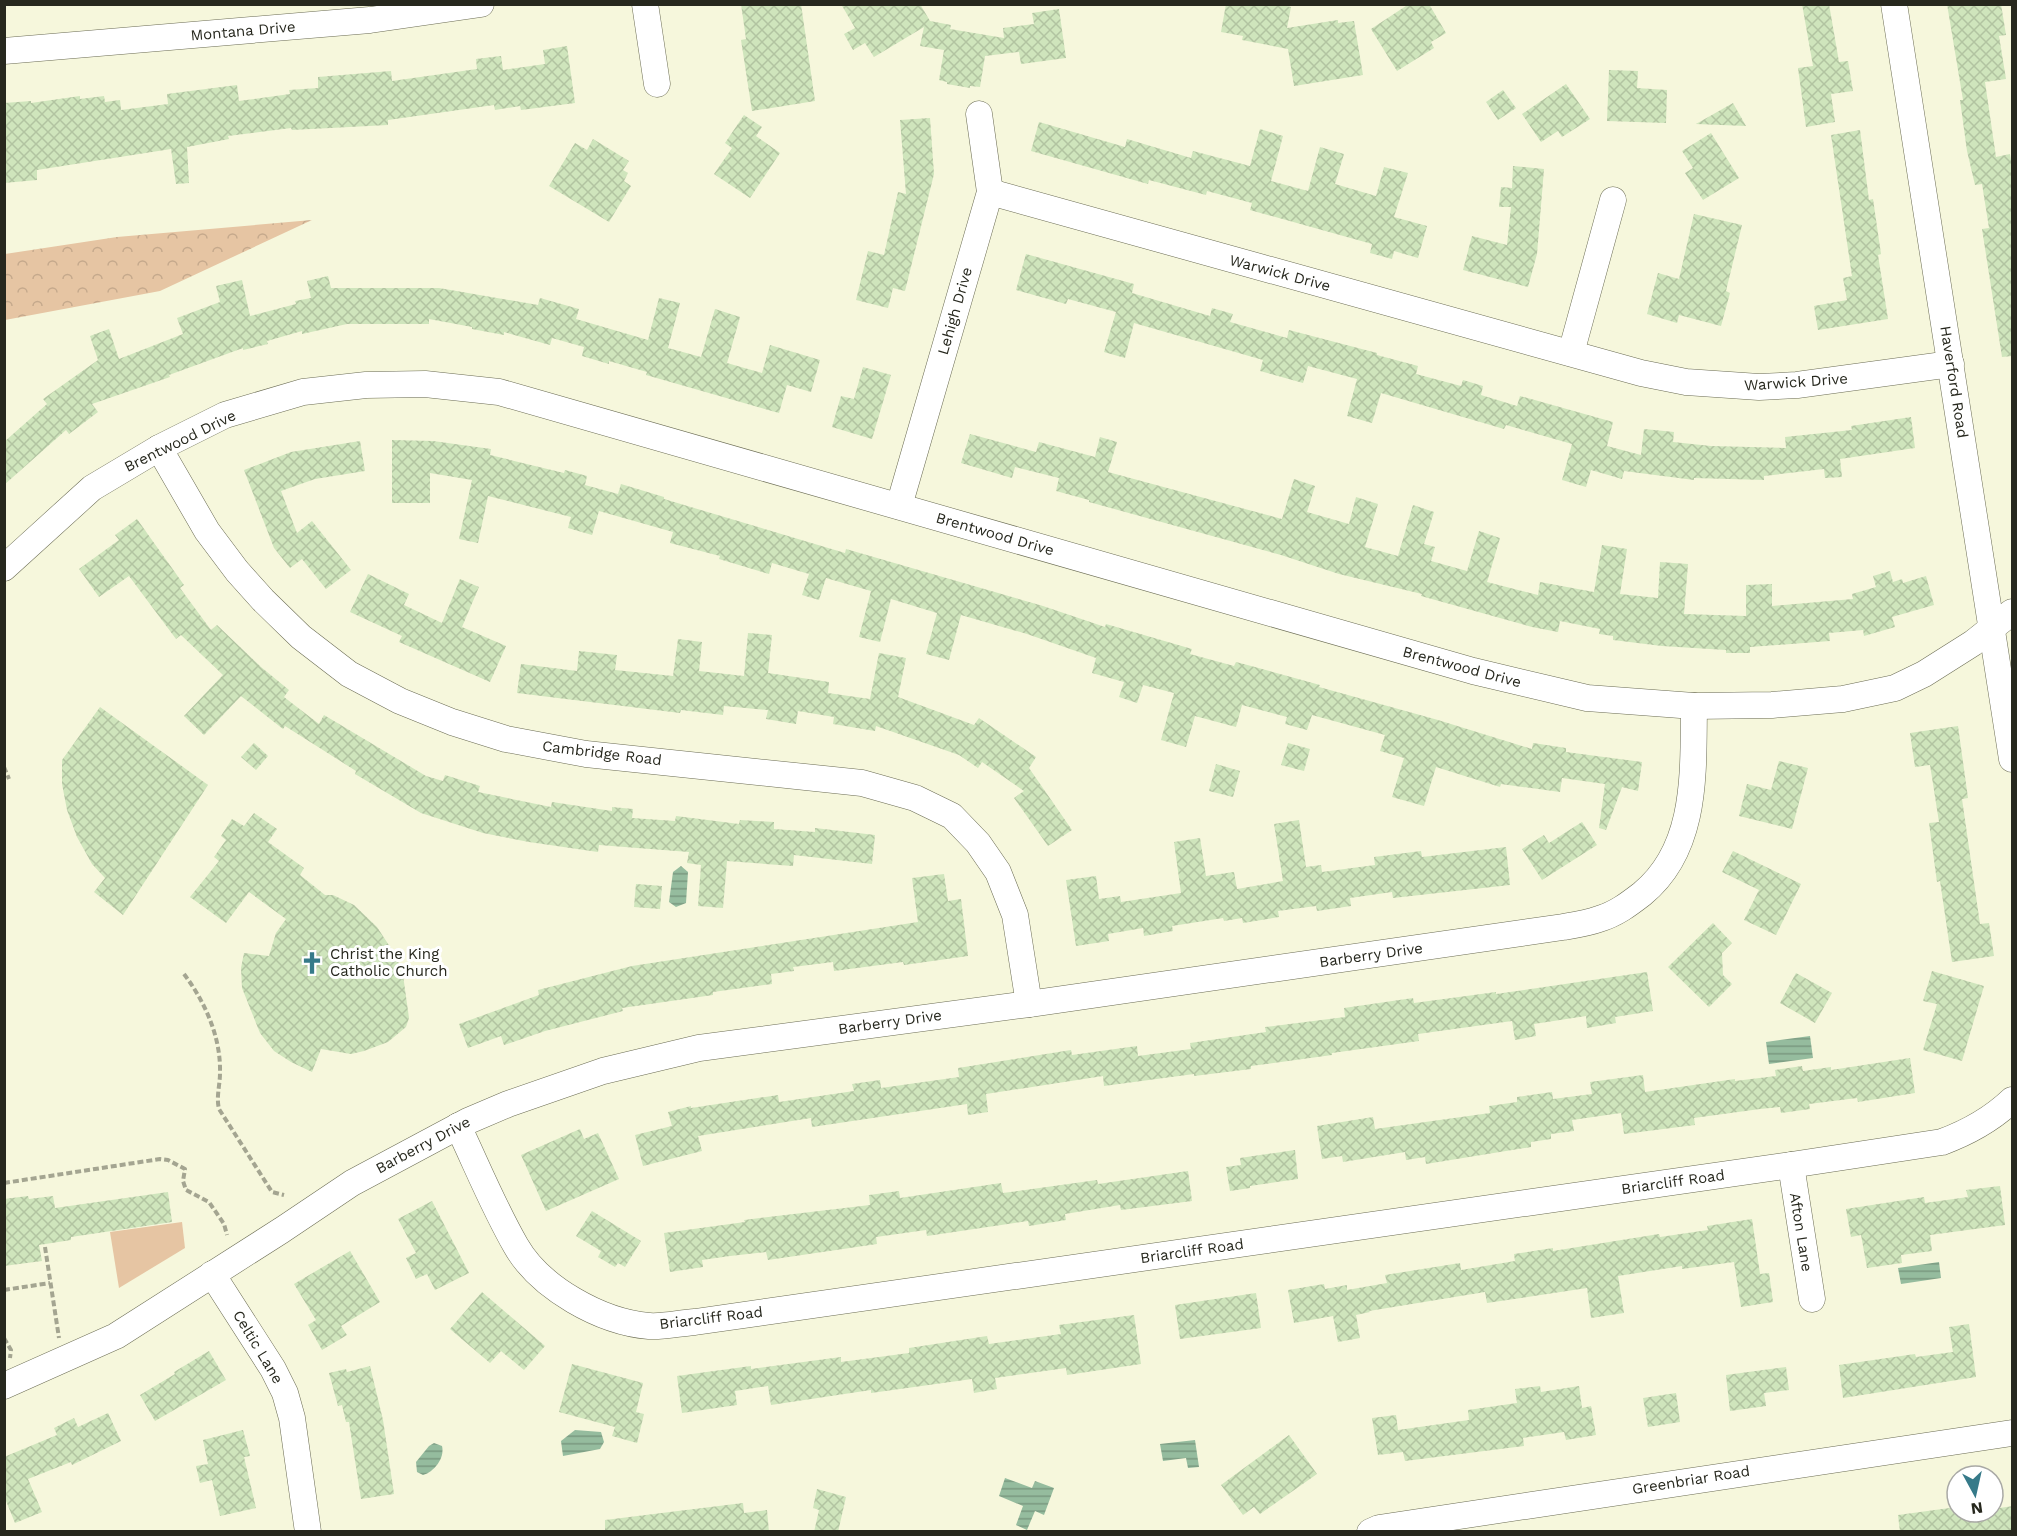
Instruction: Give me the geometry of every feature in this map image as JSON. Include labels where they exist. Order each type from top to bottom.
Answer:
[{"type":"street","name":"Montana Drive","points":[[4,51],[370,20],[481,4]]},
{"type":"street","points":[[645,4],[657,84]]},
{"type":"street","name":"Haverford Road","points":[[1893,4],[2013,759]]},
{"type":"street","name":"Lehigh Drive","points":[[899,506],[990,192],[979,114]]},
{"type":"street","name":"Warwick Drive","points":[[990,192],[1641,373],[1674,380],[1728,386],[1797,385],[1951,364]]},
{"type":"street","points":[[1571,353],[1613,200]]},
{"type":"street","name":"Brentwood Drive","points":[[4,568],[92,488],[159,448],[225,415],[303,392],[366,385],[425,384],[499,392],[1473,671],[1587,698],[1694,706],[1772,705],[1843,699],[1895,688],[1924,674],[1992,629],[2013,612]]},
{"type":"street","name":"Cambridge Road","points":[[159,448],[207,531],[237,572],[263,600],[301,636],[349,674],[400,701],[452,722],[506,739],[586,753],[862,783],[915,798],[952,816],[978,843],[998,872],[1015,915],[1029,1004]]},
{"type":"street","name":"Barberry Drive","points":[[4,1386],[116,1336],[352,1183],[458,1126],[508,1104],[603,1071],[699,1048],[1029,1004],[1599,920],[1634,901],[1655,883],[1672,859],[1690,810],[1694,706]]},
{"type":"street","name":"Briarcliff Road","points":[[458,1126],[517,1248],[539,1274],[563,1294],[590,1310],[650,1326],[730,1317],[1942,1142],[1966,1133],[1997,1115],[2013,1100]]},
{"type":"street","name":"Afton Lane","points":[[1791,1165],[1812,1299]]},
{"type":"street","name":"Celtic Lane","points":[[212,1274],[273,1369],[285,1393],[292,1419],[308,1532]]},
{"type":"street","name":"Greenbriar Road","points":[[1370,1532],[1379,1528],[2013,1432]]},
{"type":"path","points":[[4,767],[9,779]]},
{"type":"path","points":[[184,974],[202,1000],[220,1055],[217,1100],[219,1110],[272,1192],[284,1195]]},
{"type":"path","points":[[4,1183],[160,1159],[168,1160],[185,1169],[183,1181],[186,1190],[209,1202],[224,1224],[227,1235]]},
{"type":"path","points":[[45,1247],[59,1341]]},
{"type":"path","points":[[4,1290],[50,1283]]},
{"type":"path","points":[[4,1338],[12,1350],[10,1359]]},
{"type":"green space","points":[[312,220],[160,291],[5,320],[5,254],[117,237]]},
{"type":"green space","points":[[182,1222],[185,1248],[119,1288],[110,1232]]},
{"type":"shaded area","points":[[681,866],[688,872],[686,903],[676,907],[669,902],[673,872]]},
{"type":"shaded area","points":[[1810,1036],[1813,1058],[1769,1064],[1766,1042]]},
{"type":"shaded area","points":[[1939,1262],[1941,1278],[1901,1284],[1898,1268]]},
{"type":"shaded area","points":[[575,1430],[601,1432],[604,1442],[600,1449],[563,1456],[561,1441]]},
{"type":"shaded area","points":[[1195,1440],[1199,1467],[1188,1468],[1186,1458],[1163,1461],[1160,1444]]},
{"type":"shaded area","points":[[434,1443],[442,1446],[442,1455],[435,1468],[423,1475],[417,1472],[416,1462]]},
{"type":"shaded area","points":[[1005,1478],[1032,1488],[1035,1481],[1054,1488],[1044,1515],[1035,1511],[1027,1530],[1016,1525],[1023,1506],[999,1496]]},
{"type":"building","points":[[741,4],[801,4],[815,101],[752,111],[741,40],[746,39]]},
{"type":"building","points":[[841,4],[920,4],[930,21],[951,25],[950,29],[1004,38],[1003,28],[1034,24],[1032,13],[1059,9],[1066,58],[1021,64],[1019,52],[985,56],[980,87],[970,86],[970,88],[947,84],[939,80],[944,50],[920,46],[924,27],[874,57],[865,43],[853,50],[844,34],[855,28]]},
{"type":"building","points":[[1226,4],[1279,4],[1291,7],[1287,28],[1338,20],[1338,23],[1354,21],[1363,75],[1294,86],[1288,49],[1242,40],[1243,36],[1221,32]]},
{"type":"building","points":[[1409,4],[1429,4],[1446,33],[1431,42],[1434,48],[1397,71],[1371,29]]},
{"type":"building","points":[[1802,4],[1829,4],[1839,62],[1848,61],[1853,91],[1831,94],[1835,122],[1806,127],[1798,68],[1813,66]]},
{"type":"building","points":[[1947,4],[2001,4],[2006,35],[1999,36],[2006,79],[1985,82],[1996,157],[2010,154],[2013,172],[2013,356],[2002,357],[1982,229],[1989,228],[1982,184],[1975,185],[1967,151],[1960,100],[1963,100]]},
{"type":"building","points":[[567,46],[575,103],[521,110],[520,106],[495,110],[494,105],[388,120],[388,125],[292,130],[291,128],[228,136],[229,139],[187,147],[189,183],[176,184],[171,149],[37,170],[37,180],[4,183],[4,103],[31,101],[31,103],[80,96],[80,99],[104,96],[105,102],[120,100],[121,110],[168,104],[167,94],[237,85],[239,101],[290,94],[289,90],[318,88],[318,77],[391,71],[392,81],[477,69],[476,59],[501,56],[503,70],[545,64],[543,50]]},
{"type":"building","points":[[1609,70],[1638,71],[1637,88],[1667,90],[1666,123],[1607,121]]},
{"type":"building","points":[[1566,84],[1590,119],[1562,137],[1558,131],[1541,142],[1522,114]]},
{"type":"building","points":[[1503,90],[1516,108],[1498,120],[1486,102]]},
{"type":"building","points":[[1733,103],[1746,126],[1696,124]]},
{"type":"building","points":[[744,115],[762,127],[756,136],[780,153],[750,198],[714,174],[732,148],[725,143]]},
{"type":"building","points":[[930,118],[934,174],[905,291],[893,288],[888,308],[856,300],[868,251],[884,255],[898,192],[906,194],[900,120]]},
{"type":"building","points":[[1039,122],[1125,147],[1127,139],[1191,158],[1193,151],[1250,166],[1260,129],[1283,136],[1271,181],[1308,191],[1320,147],[1344,154],[1335,184],[1376,196],[1384,167],[1408,173],[1394,217],[1427,226],[1418,258],[1394,251],[1392,259],[1370,253],[1372,244],[1250,210],[1252,203],[1207,191],[1206,195],[1149,180],[1148,184],[1031,151]]},
{"type":"building","points":[[1860,130],[1869,200],[1873,199],[1881,254],[1878,255],[1888,319],[1818,330],[1814,306],[1847,300],[1843,278],[1852,276],[1831,135]]},
{"type":"building","points":[[1711,133],[1739,178],[1703,200],[1685,173],[1693,168],[1682,151]]},
{"type":"building","points":[[593,139],[629,161],[623,170],[628,173],[624,181],[631,186],[609,222],[549,186],[575,143],[587,150]]},
{"type":"building","points":[[1513,166],[1544,169],[1537,254],[1528,287],[1463,270],[1472,236],[1507,245],[1511,207],[1499,207],[1501,187],[1512,188]]},
{"type":"building","points":[[1694,214],[1742,225],[1726,291],[1730,293],[1721,326],[1679,315],[1677,323],[1647,314],[1658,273],[1679,279]]},
{"type":"building","points":[[1026,254],[1134,284],[1132,293],[1210,316],[1212,308],[1233,314],[1230,322],[1287,338],[1289,330],[1377,353],[1377,355],[1418,366],[1416,374],[1461,386],[1463,380],[1483,386],[1481,395],[1517,406],[1520,396],[1613,422],[1607,446],[1641,455],[1644,429],[1674,432],[1673,442],[1711,446],[1786,448],[1785,437],[1852,430],[1851,426],[1911,417],[1915,448],[1840,459],[1842,477],[1825,478],[1824,469],[1764,476],[1764,480],[1694,478],[1694,480],[1624,471],[1622,479],[1591,470],[1586,487],[1562,480],[1572,444],[1506,425],[1504,429],[1381,393],[1372,423],[1347,416],[1357,379],[1308,366],[1303,383],[1260,371],[1263,360],[1134,323],[1125,358],[1104,352],[1116,312],[1068,299],[1066,304],[1016,290]]},
{"type":"building","points":[[328,276],[331,288],[439,288],[538,305],[540,298],[579,309],[576,319],[648,340],[659,298],[680,303],[668,348],[701,357],[715,309],[740,317],[727,363],[762,373],[770,345],[820,360],[811,392],[787,385],[779,413],[646,375],[647,372],[609,361],[609,364],[582,356],[584,347],[552,338],[550,345],[504,332],[504,335],[429,319],[429,324],[347,324],[302,334],[302,331],[267,341],[268,344],[243,350],[243,348],[169,375],[170,377],[92,404],[98,412],[69,434],[66,430],[4,485],[4,442],[47,404],[43,399],[98,360],[90,336],[109,329],[119,359],[183,334],[177,318],[220,302],[216,286],[242,280],[250,316],[311,298],[307,281]]},
{"type":"building","points":[[863,367],[891,375],[872,439],[832,427],[841,396],[854,399]]},
{"type":"building","points":[[970,434],[1036,452],[1039,442],[1095,457],[1100,437],[1117,442],[1108,472],[1282,519],[1294,479],[1315,486],[1307,512],[1349,524],[1356,497],[1378,504],[1365,547],[1398,556],[1413,505],[1434,512],[1424,544],[1435,547],[1431,561],[1467,571],[1479,531],[1500,538],[1487,582],[1538,595],[1540,582],[1594,592],[1602,545],[1627,549],[1620,594],[1658,598],[1660,562],[1688,564],[1684,614],[1746,616],[1746,585],[1772,584],[1772,606],[1853,599],[1852,594],[1876,587],[1873,576],[1890,571],[1893,582],[1902,579],[1903,583],[1926,576],[1934,605],[1892,617],[1895,627],[1864,636],[1863,630],[1829,633],[1830,641],[1750,647],[1750,653],[1726,653],[1726,650],[1613,640],[1613,636],[1599,634],[1600,629],[1560,621],[1558,632],[1421,596],[1422,594],[1339,574],[1281,555],[1089,502],[1089,500],[1056,491],[1059,478],[1015,467],[1012,478],[961,463]]},
{"type":"building","points":[[392,440],[433,441],[491,449],[490,455],[564,473],[565,470],[587,476],[585,485],[618,494],[621,484],[845,553],[846,549],[1043,606],[1105,627],[1106,624],[1192,649],[1190,654],[1234,666],[1236,662],[1320,685],[1319,687],[1532,749],[1533,743],[1566,748],[1566,752],[1642,762],[1638,791],[1622,787],[1606,830],[1599,828],[1605,784],[1562,778],[1560,792],[1501,784],[1500,787],[1436,767],[1424,806],[1392,797],[1404,758],[1380,751],[1385,735],[1312,715],[1307,730],[1285,724],[1287,717],[1242,705],[1236,727],[1195,716],[1186,747],[1161,740],[1174,693],[1143,685],[1137,703],[1119,697],[1124,682],[1092,673],[1096,658],[1027,634],[961,615],[949,660],[926,654],[937,613],[891,599],[880,642],[859,637],[871,591],[826,578],[819,600],[802,595],[809,574],[772,563],[769,574],[719,559],[720,556],[670,543],[673,532],[599,511],[592,535],[568,528],[571,517],[488,496],[478,543],[459,539],[472,480],[430,473],[430,503],[392,503]]},
{"type":"building","points":[[360,441],[365,471],[315,479],[281,491],[297,533],[312,521],[351,570],[326,589],[302,559],[290,568],[274,548],[244,470],[291,452]]},
{"type":"building","points":[[137,519],[184,585],[180,588],[211,630],[217,625],[289,690],[284,697],[319,724],[324,715],[426,776],[443,781],[445,775],[480,786],[478,792],[551,807],[552,802],[612,811],[612,807],[633,809],[632,818],[675,821],[676,816],[739,824],[740,820],[774,822],[774,829],[815,832],[815,828],[875,835],[872,864],[794,855],[793,866],[727,861],[723,908],[698,906],[701,865],[687,863],[689,852],[599,845],[598,852],[529,842],[483,833],[421,813],[355,774],[356,771],[285,726],[283,729],[241,696],[204,735],[184,716],[223,675],[181,635],[176,639],[129,576],[99,597],[79,569],[119,540],[115,535]]},
{"type":"building","points":[[368,574],[409,594],[404,605],[442,623],[460,579],[479,587],[462,627],[506,646],[490,682],[399,642],[402,636],[350,612]]},
{"type":"building","points":[[748,633],[772,635],[768,673],[829,682],[828,693],[870,699],[879,653],[906,658],[898,697],[974,725],[979,718],[1036,757],[1029,768],[1072,830],[1048,846],[1014,798],[1024,791],[982,762],[978,768],[959,755],[876,726],[875,731],[833,724],[834,717],[798,711],[796,724],[766,719],[768,710],[724,706],[723,715],[681,710],[680,713],[517,693],[521,664],[577,671],[579,651],[617,655],[615,670],[673,676],[678,639],[702,642],[699,671],[744,676]]},
{"type":"building","points":[[100,707],[208,785],[123,915],[94,892],[105,878],[92,864],[77,837],[67,810],[62,784],[62,760]]},
{"type":"building","points":[[1958,726],[1968,798],[1962,799],[1980,924],[1989,923],[1994,956],[1952,962],[1929,823],[1939,822],[1930,765],[1915,767],[1910,733]]},
{"type":"building","points":[[254,743],[268,756],[256,770],[241,757]]},
{"type":"building","points":[[1288,743],[1310,749],[1304,771],[1281,765]]},
{"type":"building","points":[[1779,761],[1808,768],[1792,829],[1739,816],[1747,784],[1771,790]]},
{"type":"building","points":[[1216,764],[1240,771],[1233,797],[1209,791]]},
{"type":"building","points":[[254,813],[277,829],[268,842],[304,868],[300,875],[325,895],[333,895],[354,905],[377,927],[396,956],[403,975],[409,1018],[406,1027],[388,1042],[364,1051],[351,1054],[321,1049],[312,1072],[274,1051],[260,1033],[242,988],[241,968],[244,953],[269,956],[276,933],[286,919],[249,892],[226,923],[190,897],[219,861],[214,857],[226,840],[221,836],[232,819],[244,826]]},
{"type":"building","points":[[1299,820],[1306,867],[1321,865],[1322,872],[1375,865],[1374,857],[1421,851],[1422,857],[1506,847],[1510,885],[1393,898],[1392,892],[1350,898],[1351,906],[1317,911],[1316,906],[1278,911],[1279,917],[1243,923],[1242,918],[1224,921],[1223,918],[1172,926],[1173,931],[1144,936],[1143,928],[1108,934],[1109,941],[1076,946],[1066,880],[1096,876],[1099,899],[1120,896],[1121,902],[1181,893],[1174,842],[1200,838],[1206,876],[1234,872],[1237,889],[1283,881],[1274,824]]},
{"type":"building","points":[[1582,822],[1597,845],[1542,880],[1522,849],[1544,835],[1549,843]]},
{"type":"building","points":[[1733,851],[1801,884],[1776,935],[1744,920],[1759,890],[1722,872]]},
{"type":"building","points":[[944,874],[948,901],[961,899],[968,956],[904,965],[903,962],[834,971],[833,962],[793,967],[794,971],[771,974],[772,984],[622,1008],[623,1011],[545,1031],[504,1045],[501,1036],[468,1048],[459,1024],[539,995],[538,990],[632,966],[918,922],[912,878]]},
{"type":"building","points":[[636,884],[662,886],[660,909],[634,907]]},
{"type":"building","points":[[1713,923],[1732,943],[1722,953],[1723,975],[1732,984],[1709,1007],[1668,967]]},
{"type":"building","points":[[1932,971],[1984,986],[1962,1061],[1923,1050],[1937,1004],[1923,1001]]},
{"type":"building","points":[[1647,972],[1653,1011],[1615,1017],[1616,1023],[1587,1028],[1586,1016],[1534,1024],[1536,1036],[1515,1040],[1512,1021],[1418,1034],[1419,1041],[1251,1066],[1251,1069],[1104,1086],[1103,1076],[986,1094],[988,1112],[968,1115],[967,1104],[812,1127],[811,1118],[698,1136],[702,1151],[643,1166],[635,1135],[672,1126],[668,1112],[691,1106],[691,1108],[778,1095],[779,1102],[854,1091],[852,1084],[880,1080],[881,1088],[959,1077],[958,1068],[1071,1050],[1072,1055],[1137,1046],[1138,1056],[1191,1049],[1190,1043],[1266,1032],[1265,1027],[1345,1017],[1344,1008],[1413,998],[1414,1003],[1496,992],[1496,994]]},
{"type":"building","points":[[1796,973],[1832,993],[1815,1023],[1780,1003]]},
{"type":"building","points":[[1910,1058],[1915,1093],[1858,1102],[1857,1098],[1809,1104],[1810,1109],[1781,1113],[1780,1107],[1694,1118],[1695,1125],[1624,1134],[1621,1113],[1572,1120],[1574,1131],[1551,1134],[1551,1139],[1531,1142],[1531,1147],[1426,1164],[1425,1157],[1406,1160],[1405,1152],[1343,1162],[1342,1156],[1322,1159],[1317,1126],[1373,1117],[1375,1129],[1490,1113],[1489,1106],[1517,1102],[1517,1097],[1552,1092],[1553,1099],[1592,1094],[1590,1082],[1643,1075],[1645,1092],[1735,1079],[1735,1081],[1776,1076],[1775,1070],[1802,1066],[1803,1071],[1831,1067],[1831,1070]]},
{"type":"building","points":[[580,1129],[584,1139],[598,1133],[619,1179],[546,1211],[521,1155]]},
{"type":"building","points":[[1295,1150],[1298,1179],[1230,1191],[1226,1167],[1241,1165],[1240,1158]]},
{"type":"building","points":[[1188,1171],[1192,1201],[1121,1210],[1120,1205],[1065,1214],[1066,1220],[1029,1226],[1028,1221],[927,1236],[926,1230],[876,1237],[877,1244],[768,1260],[766,1252],[730,1256],[702,1260],[703,1267],[670,1272],[664,1233],[745,1222],[744,1220],[870,1205],[869,1195],[899,1191],[900,1198],[1001,1183],[1003,1193],[1097,1180],[1098,1184]]},
{"type":"building","points":[[2000,1186],[2005,1225],[1930,1235],[1932,1251],[1901,1255],[1902,1263],[1867,1268],[1861,1235],[1851,1237],[1846,1209],[1924,1197],[1925,1203],[1968,1197],[1966,1190]]},
{"type":"building","points":[[168,1192],[172,1222],[71,1237],[71,1240],[39,1245],[42,1261],[4,1266],[4,1199],[53,1196],[55,1208]]},
{"type":"building","points":[[432,1201],[469,1273],[435,1290],[427,1274],[416,1279],[406,1258],[416,1253],[398,1219]]},
{"type":"building","points":[[592,1211],[641,1241],[625,1267],[618,1263],[615,1267],[598,1257],[601,1251],[576,1236]]},
{"type":"building","points":[[1752,1219],[1760,1274],[1769,1273],[1773,1302],[1741,1307],[1734,1262],[1682,1269],[1682,1266],[1618,1276],[1624,1313],[1591,1318],[1587,1288],[1487,1303],[1485,1292],[1369,1311],[1356,1315],[1360,1338],[1338,1342],[1333,1316],[1294,1323],[1288,1290],[1324,1284],[1325,1289],[1347,1285],[1347,1290],[1387,1283],[1385,1275],[1460,1263],[1461,1270],[1515,1261],[1514,1254],[1553,1248],[1553,1251],[1659,1234],[1660,1237],[1708,1230],[1707,1226]]},
{"type":"building","points":[[350,1251],[380,1302],[341,1326],[347,1335],[322,1350],[308,1325],[316,1320],[294,1284]]},
{"type":"building","points":[[482,1292],[545,1346],[524,1370],[501,1351],[490,1363],[450,1329]]},
{"type":"building","points":[[1256,1293],[1261,1328],[1180,1339],[1175,1305]]},
{"type":"building","points":[[1134,1315],[1141,1364],[1067,1375],[1066,1368],[995,1378],[997,1389],[974,1393],[972,1379],[871,1393],[871,1390],[771,1405],[768,1386],[735,1391],[737,1405],[682,1413],[677,1376],[841,1357],[841,1362],[909,1353],[909,1348],[987,1336],[989,1344],[1061,1334],[1059,1325]]},
{"type":"building","points":[[1969,1324],[1976,1377],[1843,1398],[1839,1365],[1915,1354],[1916,1357],[1953,1352],[1949,1327]]},
{"type":"building","points":[[209,1351],[226,1380],[155,1421],[140,1395]]},
{"type":"building","points":[[572,1364],[643,1383],[636,1412],[644,1414],[637,1443],[612,1436],[615,1427],[559,1412]]},
{"type":"building","points":[[370,1366],[383,1420],[394,1494],[361,1499],[349,1422],[346,1422],[342,1405],[338,1406],[329,1373],[346,1369],[347,1372]]},
{"type":"building","points":[[1786,1367],[1789,1390],[1764,1393],[1766,1406],[1730,1411],[1726,1375]]},
{"type":"building","points":[[1540,1386],[1541,1392],[1579,1386],[1582,1408],[1591,1406],[1596,1435],[1566,1440],[1564,1432],[1523,1438],[1524,1446],[1405,1461],[1403,1452],[1378,1455],[1372,1418],[1396,1415],[1398,1430],[1469,1420],[1468,1410],[1517,1403],[1515,1389]]},
{"type":"building","points":[[1676,1393],[1680,1422],[1648,1427],[1643,1398]]},
{"type":"building","points":[[108,1413],[121,1441],[72,1465],[71,1462],[28,1479],[42,1512],[15,1523],[4,1496],[4,1457],[57,1435],[54,1428],[74,1418],[78,1427]]},
{"type":"building","points":[[243,1430],[250,1456],[244,1457],[256,1508],[220,1516],[212,1480],[200,1483],[196,1466],[208,1464],[203,1440]]},
{"type":"building","points":[[1289,1435],[1317,1474],[1260,1514],[1254,1507],[1243,1515],[1221,1485]]},
{"type":"building","points":[[817,1489],[846,1497],[838,1532],[814,1532],[819,1510],[813,1508]]},
{"type":"building","points":[[743,1503],[744,1513],[767,1510],[769,1532],[605,1532],[605,1520]]},
{"type":"building","points":[[2013,1506],[2013,1532],[1900,1532],[1898,1515],[1945,1509],[1945,1524],[2005,1524],[2005,1507]]},
{"type":"place","name":"Christ the King Catholic Church","points":[[312,963]]}]
